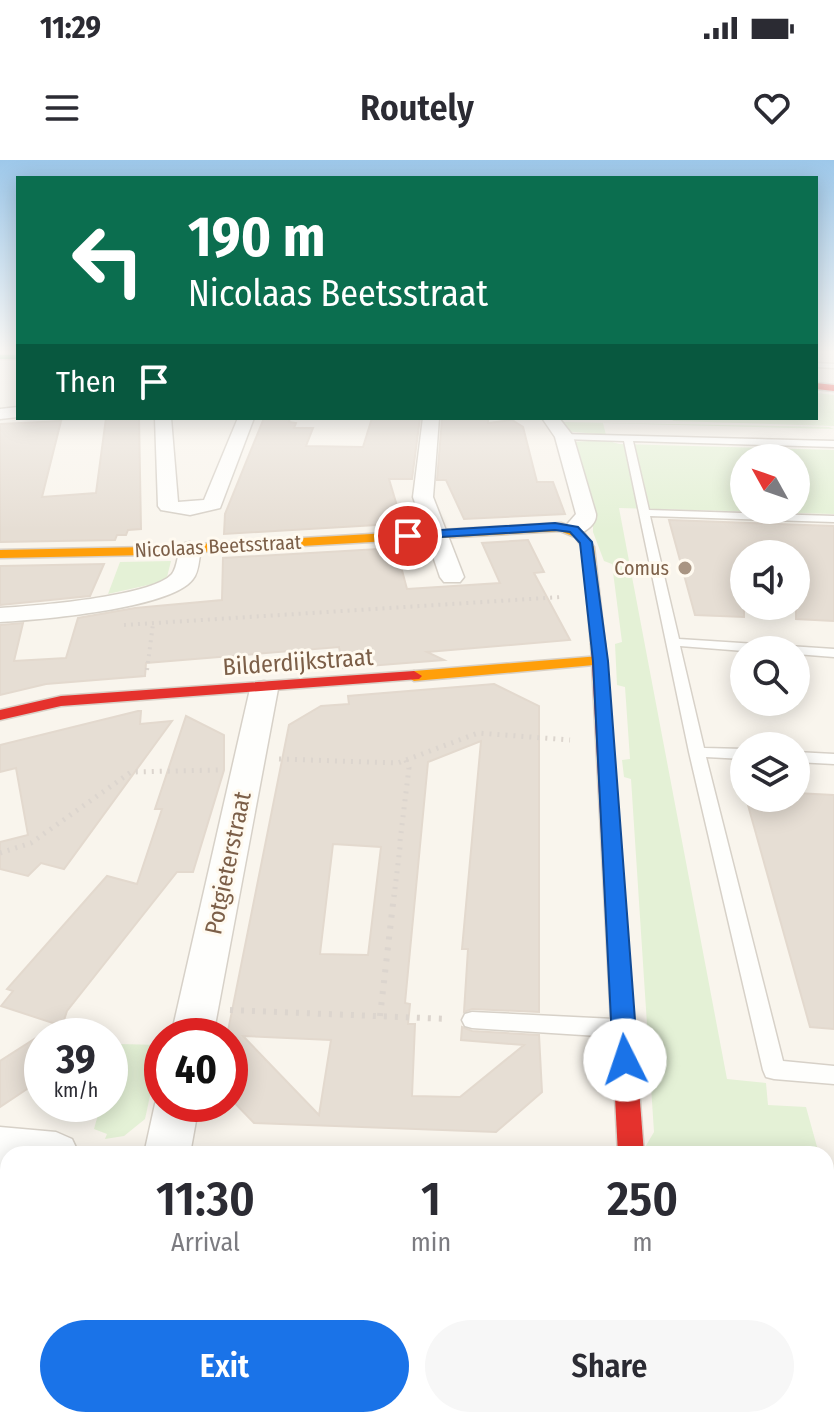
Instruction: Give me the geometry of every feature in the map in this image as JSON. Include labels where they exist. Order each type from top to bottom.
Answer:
[{"type":"street","points":[[163,420],[168,506],[179,510],[201,509],[213,504],[245,420]]},
{"type":"street","points":[[431,420],[423,497],[452,577]]},
{"type":"street","points":[[552,420],[564,436],[586,518],[574,529],[583,536],[588,547],[594,595],[630,1146]]},
{"type":"street","name":"Nicolaas Beetsstraat","points":[[0,554],[190,549],[555,526],[574,529]]},
{"type":"street","points":[[0,615],[40,614],[161,590],[184,576],[190,549]]},
{"type":"street","name":"Bilderdijkstraat","points":[[0,715],[61,701],[264,689],[600,661]]},
{"type":"street","name":"Potgieterstraat","points":[[196,1018],[264,689]]},
{"type":"street","points":[[169,1146],[173,1122]]},
{"type":"lane","points":[[564,436],[834,444]]},
{"type":"lane","points":[[628,438],[697,752],[774,1070],[834,1075]]},
{"type":"lane","points":[[643,513],[834,519]]},
{"type":"lane","points":[[672,642],[834,653]]},
{"type":"lane","points":[[697,752],[730,753]]},
{"type":"lane","points":[[810,758],[834,759]]},
{"type":"lane","points":[[472,1020],[623,1029]]},
{"type":"path","points":[[110,626],[400,605],[594,595]]},
{"type":"path","points":[[143,696],[153,624]]},
{"type":"path","points":[[0,853],[31,843],[131,772],[249,764],[398,763],[478,733],[606,743]]},
{"type":"path","points":[[380,1016],[409,768],[405,758]]},
{"type":"path","points":[[248,1020],[380,1016],[472,1020]]},
{"type":"green space","points":[[818,412],[834,412],[834,426],[673,421],[818,420]]},
{"type":"green space","points":[[559,422],[829,427],[834,429],[603,423],[606,435],[565,431]]},
{"type":"green space","points":[[605,440],[619,444],[730,447],[730,511],[619,508],[727,1079],[766,1083],[768,1105],[806,1107],[817,1146],[646,1146],[654,1132],[631,779],[624,777],[622,760],[630,759],[625,687],[617,685],[615,644],[622,642],[612,564],[604,561],[593,532],[593,508],[587,480],[572,442]]},
{"type":"green space","points":[[810,449],[834,450],[834,514],[810,513]]},
{"type":"green space","points":[[171,561],[166,581],[108,594],[120,562]]},
{"type":"green space","points":[[128,1044],[144,1045],[144,1120],[124,1136],[105,1139],[107,1134],[94,1129],[96,1122],[128,1122]]},
{"type":"building","points":[[106,420],[139,420],[141,529],[128,530],[126,535],[117,535],[115,540],[0,542],[0,424],[61,421],[42,497],[96,493]]},
{"type":"building","points":[[263,420],[290,420],[296,423],[294,428],[313,428],[306,446],[363,447],[371,420],[420,420],[412,479],[389,479],[400,516],[392,517],[393,524],[224,534],[225,514]]},
{"type":"building","points":[[442,420],[488,420],[488,423],[512,420],[523,427],[537,482],[553,482],[565,514],[464,519],[446,480],[437,480]]},
{"type":"building","points":[[669,520],[834,526],[834,621],[810,620],[810,540],[730,540],[730,616],[695,615]]},
{"type":"building","points":[[528,540],[544,572],[534,573],[570,640],[427,652],[444,660],[343,668],[339,647],[146,663],[145,676],[46,684],[0,695],[0,625],[23,623],[14,661],[66,658],[78,618],[135,608],[222,600],[223,558],[396,548],[407,589],[500,583],[482,543]]},
{"type":"building","points":[[104,564],[90,596],[0,605],[0,566]]},
{"type":"building","points":[[494,684],[539,706],[539,1012],[472,1009],[464,1012],[468,949],[462,949],[481,741],[428,762],[405,1003],[410,1004],[408,1024],[415,1024],[412,1096],[460,1097],[524,1045],[461,1040],[462,1027],[472,1031],[539,1035],[542,1092],[496,1132],[254,1123],[248,1117],[248,1041],[319,1115],[331,1040],[248,1036],[248,1018],[231,1018],[289,725],[321,706],[349,704],[348,696]],"holes":[[[333,844],[381,847],[368,955],[320,954]]]},
{"type":"building","points":[[141,711],[140,724],[172,721],[64,869],[41,863],[28,876],[0,869],[0,842],[28,835],[16,768],[0,772],[0,745]]},
{"type":"building","points":[[186,716],[224,735],[224,770],[193,872],[177,872],[67,1011],[65,1018],[38,1018],[1,1006],[13,991],[7,989],[107,876],[137,884],[162,809],[155,809]]},
{"type":"building","points":[[810,794],[834,795],[834,1029],[810,1027],[750,812],[810,812]]},
{"type":"building","points":[[24,1046],[24,1091],[0,1107],[0,1061]]},
{"type":"traffic: slow","points":[[0,554],[148,551],[561,527],[579,534],[588,547],[598,644]]},
{"type":"traffic: slow","points":[[414,676],[600,661]]},
{"type":"traffic: jam","points":[[598,644],[630,1146]]},
{"type":"traffic: jam","points":[[0,715],[61,701],[414,676]]},
{"type":"place","name":"Comus","points":[[685,568]]},
{"type":"route","points":[[408,536],[555,526],[574,529],[586,542],[600,661],[625,1060]]}]
